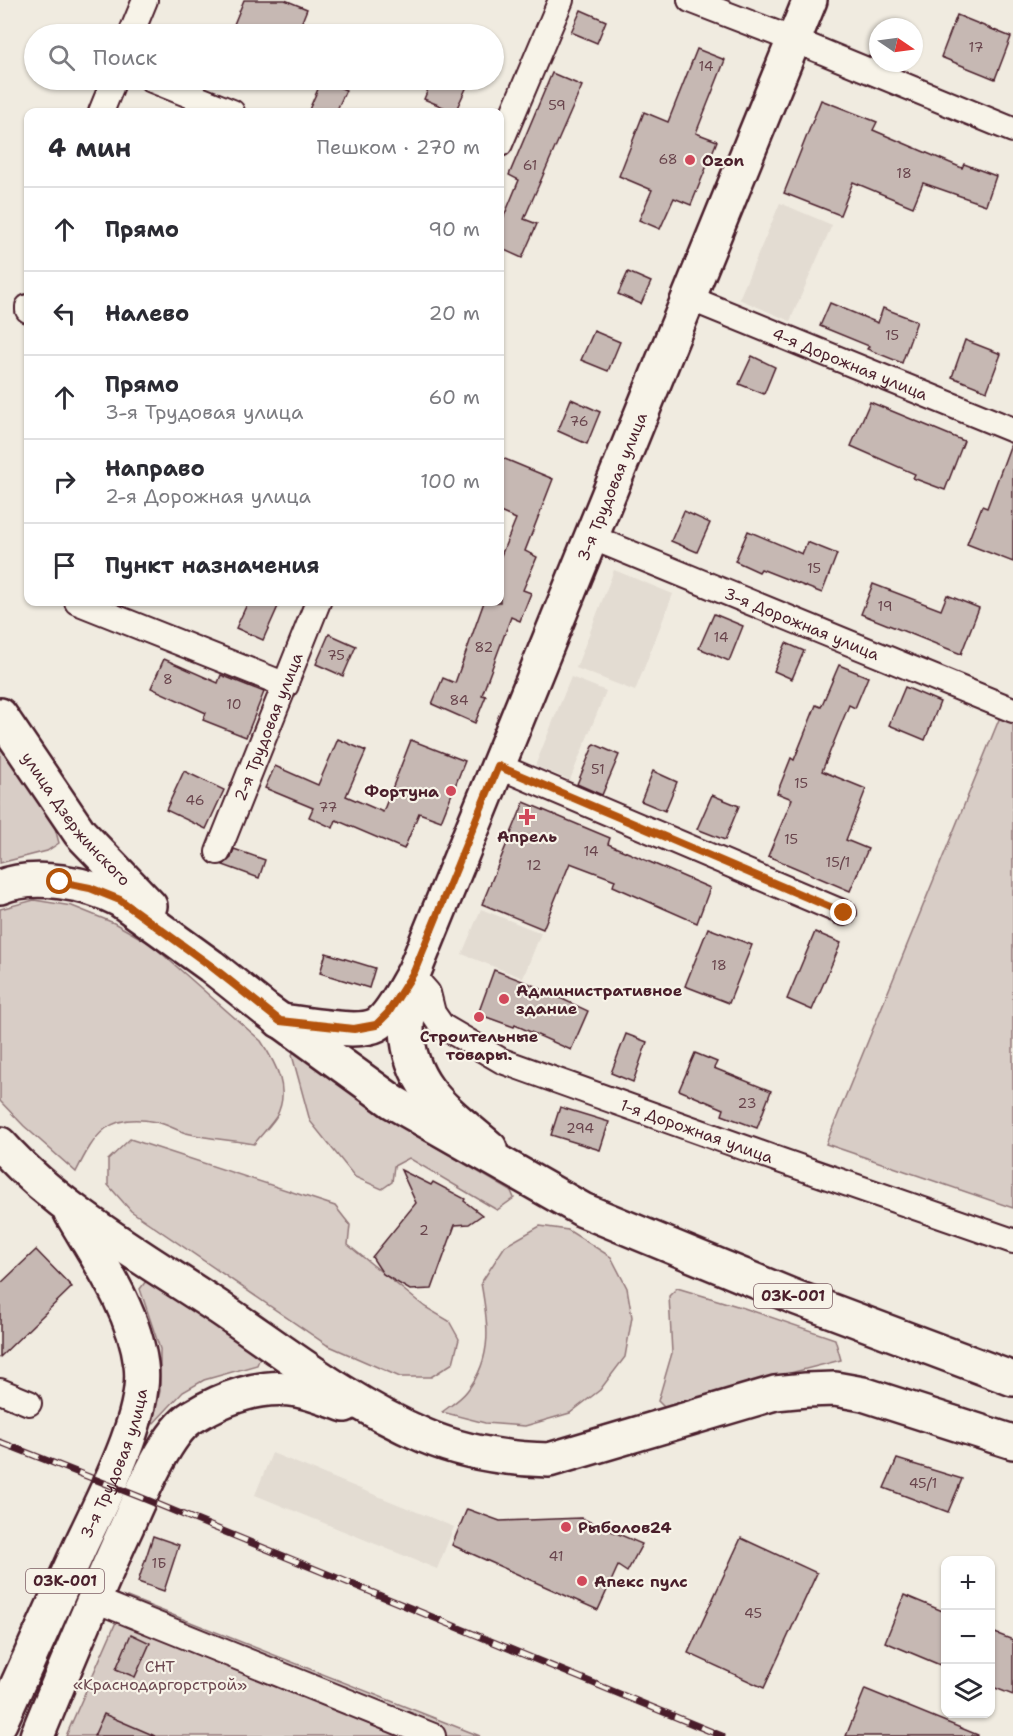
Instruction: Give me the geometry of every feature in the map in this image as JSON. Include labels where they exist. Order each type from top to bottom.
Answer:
[{"type":"main road","name":"3-я Трудовая улица","points":[[414,975],[810,0]]},
{"type":"main road","name":"улица Дзержинского","points":[[0,715],[80,833],[211,966]]},
{"type":"main road","name":"03К-001","points":[[0,887],[24,882],[60,882],[105,893],[120,900],[211,966],[280,1021],[393,1102],[583,1210],[792,1296],[1013,1379]]},
{"type":"main road","name":"03К-001","points":[[414,975],[407,1029],[413,1065],[428,1093],[521,1175]]},
{"type":"main road","points":[[280,1021],[354,1029],[376,1025],[388,1013],[414,975]]},
{"type":"main road","name":"03К-001","points":[[0,1144],[66,1204],[378,1415]]},
{"type":"main road","name":"3-я Трудовая улица","points":[[0,1723],[128,1438],[142,1386],[138,1344],[127,1315],[114,1287],[66,1204]]},
{"type":"main road","name":"03К-001","points":[[37,1736],[107,1604],[158,1461],[176,1433],[191,1418],[243,1394],[278,1388],[298,1390],[378,1415],[427,1437],[478,1454],[514,1459],[549,1460],[774,1393],[834,1389],[863,1394],[918,1410],[1013,1442]]},
{"type":"street","points":[[135,24],[145,0]]},
{"type":"street","points":[[504,135],[561,0]]},
{"type":"street","points":[[690,0],[1013,130]]},
{"type":"street","points":[[104,108],[110,90]]},
{"type":"street","points":[[177,90],[222,108]]},
{"type":"street","name":"4-я Дорожная улица","points":[[688,298],[1013,430]]},
{"type":"street","name":"3-я Дорожная улица","points":[[591,537],[1013,710]]},
{"type":"street","points":[[84,606],[286,684]]},
{"type":"street","name":"2-я Трудовая улица","points":[[218,852],[316,606]]},
{"type":"street","points":[[498,766],[844,913]]},
{"type":"street","name":"1-я Дорожная улица","points":[[414,975],[428,993],[433,1013],[442,1026],[502,1061],[1013,1241]]},
{"type":"street","points":[[0,1391],[29,1403]]},
{"type":"street","points":[[107,1604],[433,1736]]},
{"type":"shaded area","points":[[780,203],[832,225],[790,321],[739,299]]},
{"type":"shaded area","points":[[614,570],[673,594],[635,691],[576,668]]},
{"type":"shaded area","points":[[571,677],[606,691],[570,780],[535,766]]},
{"type":"shaded area","points":[[481,909],[541,933],[523,978],[462,954]]},
{"type":"shaded area","points":[[272,1453],[454,1527],[437,1569],[255,1495]]},
{"type":"green space","points":[[1000,717],[1013,724],[1013,1208],[826,1144]]},
{"type":"green space","points":[[0,745],[55,828],[59,843],[47,851],[0,863]]},
{"type":"green space","points":[[34,900],[72,906],[114,923],[151,944],[261,1041],[280,1078],[282,1097],[276,1117],[254,1144],[194,1135],[156,1122],[126,1120],[115,1123],[97,1137],[76,1172],[24,1126],[0,1101],[0,909]]},
{"type":"green space","points":[[296,1048],[424,1140],[511,1191],[514,1198],[497,1210],[409,1158],[394,1166],[392,1182],[382,1189],[355,1177],[310,1121],[292,1055]]},
{"type":"green space","points":[[130,1139],[335,1206],[350,1225],[348,1245],[425,1307],[449,1321],[459,1339],[453,1363],[431,1377],[400,1377],[327,1345],[131,1211],[108,1185],[108,1160]]},
{"type":"green space","points":[[540,1226],[568,1230],[611,1257],[627,1288],[632,1317],[625,1357],[600,1390],[570,1413],[525,1426],[485,1423],[442,1412],[465,1394],[482,1365],[487,1325],[481,1283],[505,1246]]},
{"type":"green space","points":[[146,1281],[261,1355],[257,1365],[204,1380],[183,1392],[152,1425],[160,1391],[160,1349],[140,1289]]},
{"type":"green space","points":[[677,1288],[835,1339],[841,1360],[735,1387],[666,1409],[658,1401],[672,1353],[669,1296]]},
{"type":"green space","name":"СНТ «Краснодаргорстрой»","points":[[127,1597],[480,1736],[66,1736]]},
{"type":"building","points":[[244,0],[285,0],[307,9],[301,24],[234,24]]},
{"type":"building","points":[[581,10],[606,21],[597,43],[571,32]]},
{"type":"building","points":[[957,15],[1011,37],[995,79],[941,57]]},
{"type":"building","points":[[697,49],[725,60],[696,133],[717,141],[691,205],[674,198],[660,229],[639,220],[652,190],[619,176],[644,112],[668,122]]},
{"type":"building","points":[[552,73],[582,86],[524,219],[537,224],[522,258],[504,250],[504,216],[519,180],[509,175]]},
{"type":"building","points":[[318,90],[346,90],[338,108],[310,108]]},
{"type":"building","points":[[428,90],[465,90],[457,108],[445,108],[424,99]]},
{"type":"building","points":[[821,100],[877,122],[873,130],[962,168],[964,164],[996,176],[986,205],[923,183],[913,207],[853,182],[840,215],[784,193]]},
{"type":"building","points":[[628,272],[651,282],[641,304],[618,294]]},
{"type":"building","points":[[830,303],[878,323],[883,308],[917,321],[902,363],[867,349],[869,346],[820,326]]},
{"type":"building","points":[[594,331],[620,342],[608,371],[581,360]]},
{"type":"building","points":[[965,340],[1001,354],[987,391],[952,377]]},
{"type":"building","points":[[752,356],[775,367],[764,394],[739,384]]},
{"type":"building","points":[[571,399],[600,412],[587,444],[558,431]]},
{"type":"building","points":[[870,402],[964,441],[945,490],[913,478],[915,474],[851,446]]},
{"type":"building","points":[[1011,444],[1013,444],[1013,562],[967,544],[982,506],[987,508]]},
{"type":"building","points":[[504,459],[553,479],[525,551],[537,557],[523,590],[531,593],[520,621],[511,617],[482,695],[486,696],[475,723],[432,704],[443,678],[455,683],[483,606],[504,606],[504,548],[516,519],[504,514]]},
{"type":"building","points":[[684,511],[710,523],[697,552],[671,541]]},
{"type":"building","points":[[748,531],[802,554],[807,542],[837,554],[822,593],[761,569],[759,572],[735,561]]},
{"type":"building","points":[[873,584],[941,610],[947,595],[979,608],[961,654],[861,614]]},
{"type":"building","points":[[246,606],[278,606],[263,640],[236,628]]},
{"type":"building","points":[[714,614],[743,626],[729,661],[699,648]]},
{"type":"building","points":[[329,634],[356,646],[343,676],[316,664]]},
{"type":"building","points":[[786,643],[804,651],[792,679],[774,671]]},
{"type":"building","points":[[164,659],[218,683],[221,675],[264,692],[246,737],[203,720],[206,713],[151,688]]},
{"type":"building","points":[[839,665],[868,677],[855,708],[849,705],[822,771],[866,789],[846,840],[868,849],[850,891],[768,856],[792,799],[777,793],[791,758],[794,760],[816,705],[821,707]]},
{"type":"building","points":[[905,687],[940,702],[925,740],[889,725]]},
{"type":"building","points":[[338,739],[366,751],[346,796],[383,812],[411,740],[465,761],[441,821],[419,813],[404,849],[336,820],[333,828],[309,817],[313,808],[265,788],[275,766],[318,785]]},
{"type":"building","points":[[594,744],[619,755],[602,795],[577,784]]},
{"type":"building","points":[[184,771],[224,790],[206,829],[166,810]]},
{"type":"building","points":[[653,771],[677,782],[665,811],[641,801]]},
{"type":"building","points":[[712,795],[739,806],[725,840],[697,829]]},
{"type":"building","points":[[524,802],[610,838],[608,844],[710,888],[697,923],[613,886],[615,880],[570,863],[543,929],[482,904]]},
{"type":"building","points":[[234,849],[265,860],[259,878],[223,865],[231,858]]},
{"type":"building","points":[[708,928],[752,945],[729,1003],[685,986]]},
{"type":"building","points":[[815,932],[841,943],[812,1010],[787,999]]},
{"type":"building","points":[[326,953],[375,968],[369,988],[320,973]]},
{"type":"building","points":[[494,970],[588,1011],[571,1050],[515,1025],[514,1027],[478,1014]]},
{"type":"building","points":[[626,1034],[647,1042],[633,1082],[611,1073]]},
{"type":"building","points":[[695,1053],[717,1062],[714,1068],[771,1091],[757,1128],[722,1115],[724,1109],[679,1090]]},
{"type":"building","points":[[560,1107],[609,1122],[600,1150],[551,1135]]},
{"type":"building","points":[[401,1170],[431,1185],[433,1182],[465,1199],[464,1201],[482,1215],[469,1224],[455,1225],[432,1289],[410,1290],[383,1274],[372,1257],[416,1203]]},
{"type":"building","points":[[36,1250],[72,1287],[0,1357],[0,1284]]},
{"type":"building","points":[[897,1459],[962,1479],[948,1512],[884,1488]]},
{"type":"building","points":[[467,1509],[500,1521],[581,1518],[642,1544],[627,1572],[618,1566],[598,1610],[452,1545]]},
{"type":"building","points":[[153,1536],[179,1545],[164,1591],[138,1582]]},
{"type":"building","points":[[741,1538],[817,1573],[764,1688],[688,1653]]},
{"type":"building","points":[[904,1595],[941,1610],[941,1665],[885,1642]]},
{"type":"building","points":[[995,1633],[1013,1640],[1013,1695],[995,1688]]},
{"type":"building","points":[[131,1634],[150,1643],[135,1677],[116,1669]]},
{"type":"building","points":[[865,1689],[978,1735],[978,1736],[846,1736]]},
{"type":"building","points":[[104,1714],[155,1736],[94,1736]]},
{"type":"railway","points":[[0,1442],[140,1497],[722,1736]]},
{"type":"place","name":"Ozon","points":[[690,160]]},
{"type":"place","name":"Фортуна","points":[[451,791]]},
{"type":"place","name":"Апрель","points":[[527,817]]},
{"type":"place","name":"Административное здание","points":[[504,999]]},
{"type":"place","name":"Строительные товары.","points":[[479,1017]]},
{"type":"place","name":"Рыболов24","points":[[566,1527]]},
{"type":"place","name":"Апекс пулс","points":[[582,1581]]},
{"type":"route","points":[[60,882],[90,888],[120,900],[211,966],[280,1021],[354,1029],[376,1025],[388,1013],[414,972],[498,766],[844,913]]}]
